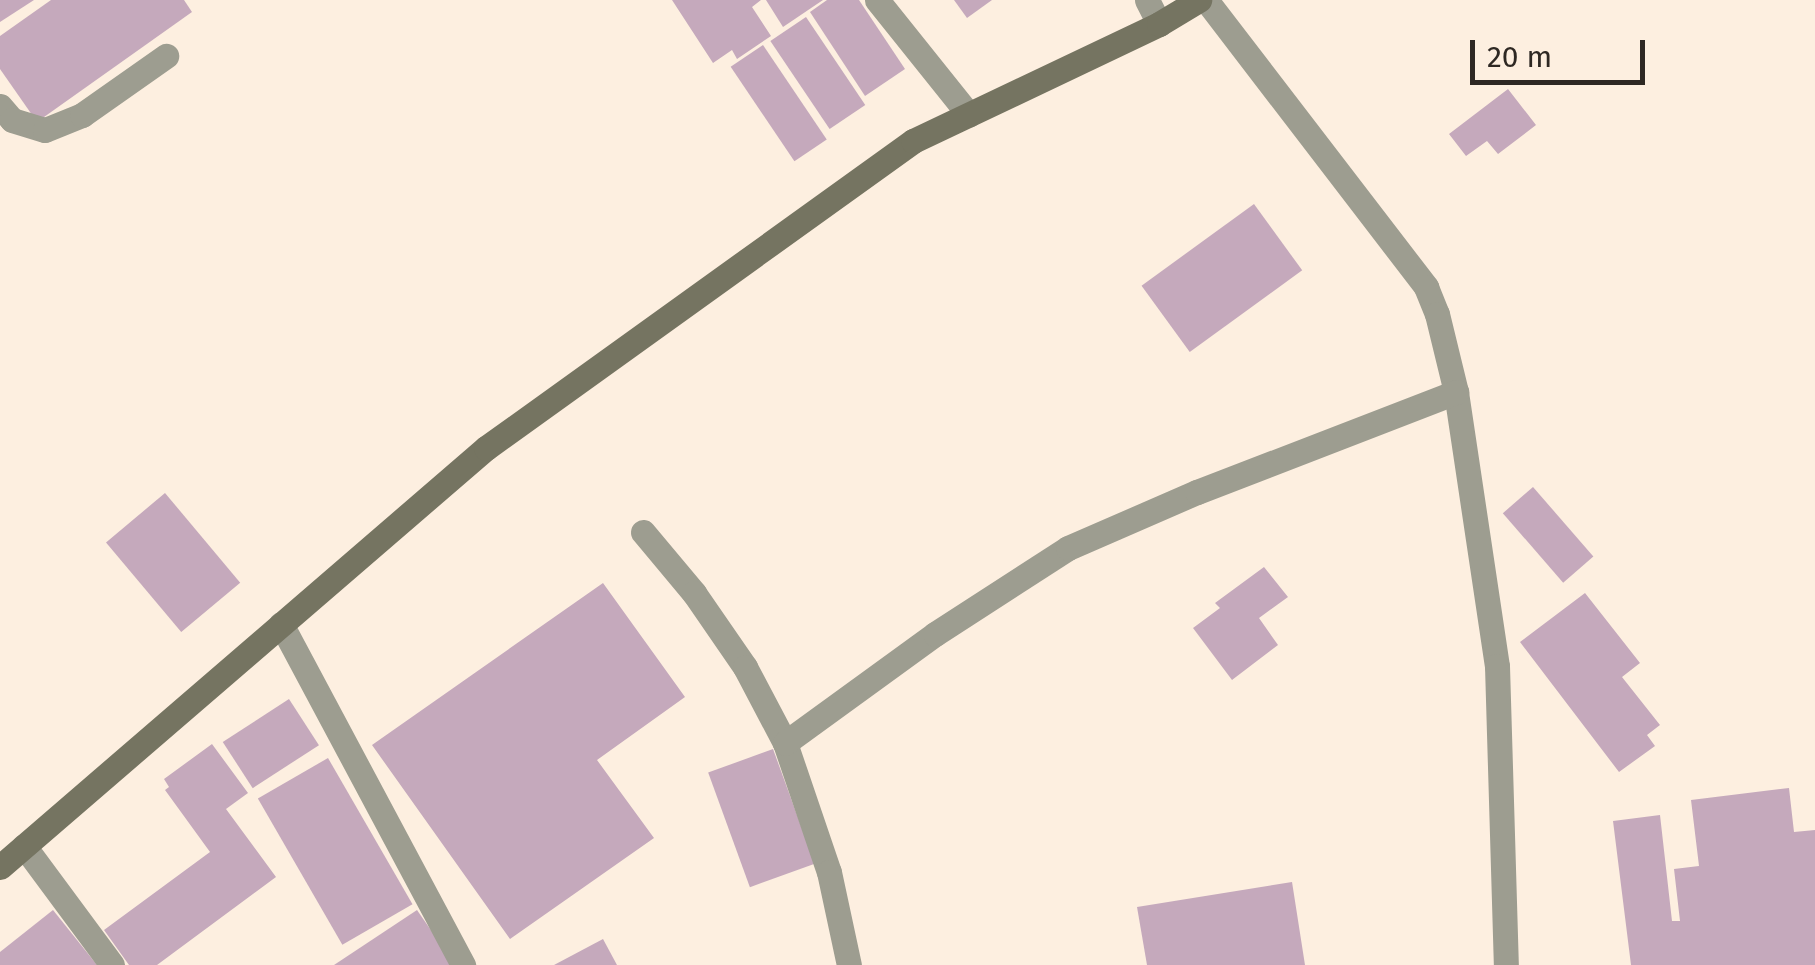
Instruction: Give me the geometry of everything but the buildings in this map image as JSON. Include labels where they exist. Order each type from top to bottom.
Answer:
[{"type":"street","points":[[877,0],[969,114]]},
{"type":"street","points":[[1146,0],[1159,24]]},
{"type":"street","points":[[0,867],[486,448],[913,141],[1202,0],[1426,287],[1456,392],[1497,666],[1506,965]]},
{"type":"street","points":[[0,106],[12,120],[45,130],[82,115],[166,56]]},
{"type":"street","points":[[785,744],[935,634],[1068,548],[1197,492],[1456,392]]},
{"type":"street","points":[[644,532],[735,652],[785,744],[829,872],[849,965]]},
{"type":"street","points":[[281,624],[463,965]]},
{"type":"street","points":[[24,846],[112,965]]}]
